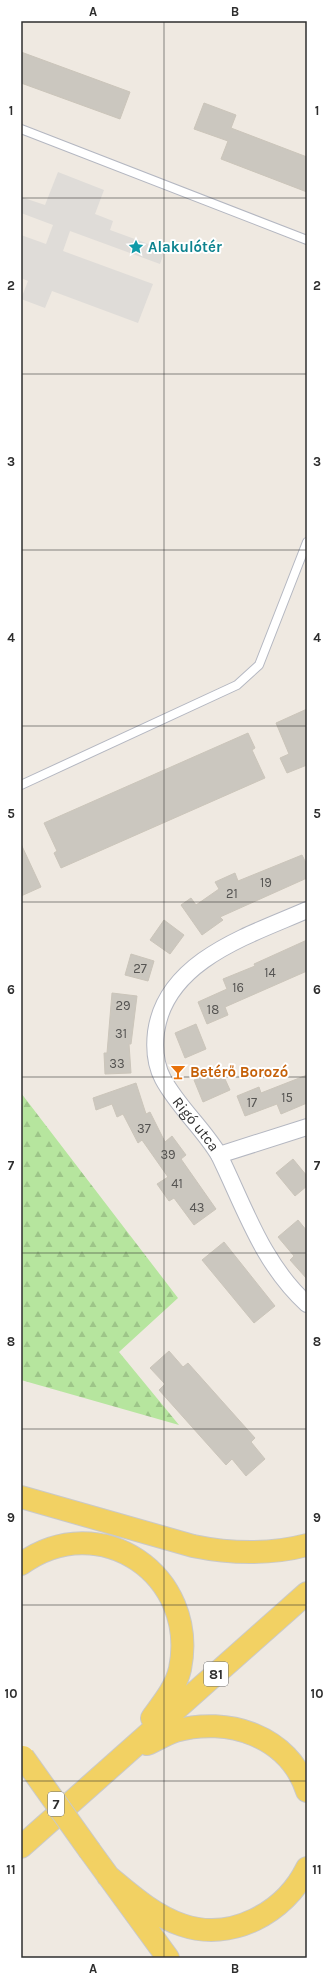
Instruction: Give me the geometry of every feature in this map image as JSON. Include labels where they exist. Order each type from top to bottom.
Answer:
[{"type":"main road","points":[[21,1496],[194,1546],[220,1551],[252,1553],[291,1550],[307,1545]]},
{"type":"main road","points":[[21,1564],[31,1556],[51,1547],[72,1543],[93,1543],[114,1548],[134,1557],[152,1571],[166,1587],[175,1604],[181,1623],[183,1644],[180,1670],[169,1695],[125,1755]]},
{"type":"main road","name":"81","points":[[21,1847],[307,1593]]},
{"type":"main road","points":[[125,1755],[174,1731],[195,1727],[223,1726],[251,1733],[273,1743],[290,1761],[305,1784],[307,1791]]},
{"type":"main road","name":"7","points":[[22,1756],[168,1958]]},
{"type":"main road","points":[[108,1876],[142,1904],[165,1918],[182,1925],[200,1929],[225,1929],[247,1924],[277,1907],[292,1891],[307,1868]]},
{"type":"street","name":"Rigó utca","points":[[307,910],[222,948],[201,961],[186,974],[174,990],[157,1024],[154,1044],[156,1062],[162,1078],[174,1097],[210,1141],[219,1155],[265,1253],[280,1275],[307,1304]]},
{"type":"street","points":[[219,1155],[307,1128]]},
{"type":"lane","points":[[21,129],[307,240]]},
{"type":"lane","points":[[21,785],[237,685],[259,665],[307,542]]},
{"type":"green space","points":[[21,1093],[178,1298],[119,1352],[179,1425],[21,1380]]},
{"type":"shaded area","name":"Alakulótér","points":[[58,172],[104,190],[95,214],[113,221],[110,230],[165,250],[160,264],[70,231],[63,251],[153,284],[138,323],[52,291],[45,308],[21,299],[28,281],[21,278],[21,235],[46,244],[53,225],[21,213],[21,197],[45,205]]},
{"type":"building","points":[[21,52],[130,92],[120,119],[21,83]]},
{"type":"building","points":[[204,103],[236,115],[231,128],[307,157],[307,192],[221,159],[228,141],[194,129]]},
{"type":"building","points":[[307,709],[307,765],[287,773],[280,758],[289,754],[276,723]]},
{"type":"building","points":[[248,733],[255,748],[252,750],[265,778],[61,868],[54,853],[57,851],[44,823]]},
{"type":"building","points":[[21,844],[41,887],[21,896]]},
{"type":"building","points":[[302,855],[307,865],[307,878],[220,917],[223,920],[202,935],[181,905],[191,898],[196,905],[219,889],[215,882],[235,873],[238,881]]},
{"type":"building","points":[[164,920],[184,935],[170,954],[150,940]]},
{"type":"building","points":[[307,940],[307,971],[225,1007],[228,1015],[207,1024],[198,1002],[227,989],[223,979],[255,966],[254,964]]},
{"type":"building","points":[[131,954],[154,961],[148,981],[125,975]]},
{"type":"building","points":[[112,993],[137,996],[131,1044],[129,1044],[131,1073],[105,1074],[104,1053],[107,1053]]},
{"type":"building","points":[[196,1024],[206,1049],[185,1058],[175,1033]]},
{"type":"building","points":[[220,1068],[230,1090],[203,1102],[194,1080]]},
{"type":"building","points":[[307,1075],[307,1103],[281,1114],[277,1104],[245,1116],[237,1096],[259,1087],[261,1093]]},
{"type":"building","points":[[136,1083],[146,1114],[150,1112],[165,1142],[172,1136],[186,1155],[181,1159],[216,1209],[194,1225],[174,1198],[169,1201],[157,1184],[168,1177],[142,1140],[138,1143],[123,1114],[117,1117],[112,1104],[96,1110],[93,1098]]},
{"type":"building","points":[[293,1159],[307,1176],[307,1186],[295,1196],[276,1173]]},
{"type":"building","points":[[298,1220],[307,1231],[307,1279],[290,1260],[294,1256],[278,1237]]},
{"type":"building","points":[[224,1242],[275,1306],[254,1323],[202,1260]]},
{"type":"building","points":[[169,1351],[183,1367],[188,1363],[255,1438],[251,1442],[265,1459],[246,1476],[232,1459],[226,1465],[159,1390],[165,1384],[150,1368]]},
{"type":"place","name":"Alakulótér","points":[[136,247]]},
{"type":"place","name":"Betérő Borozó","points":[[178,1072]]}]
